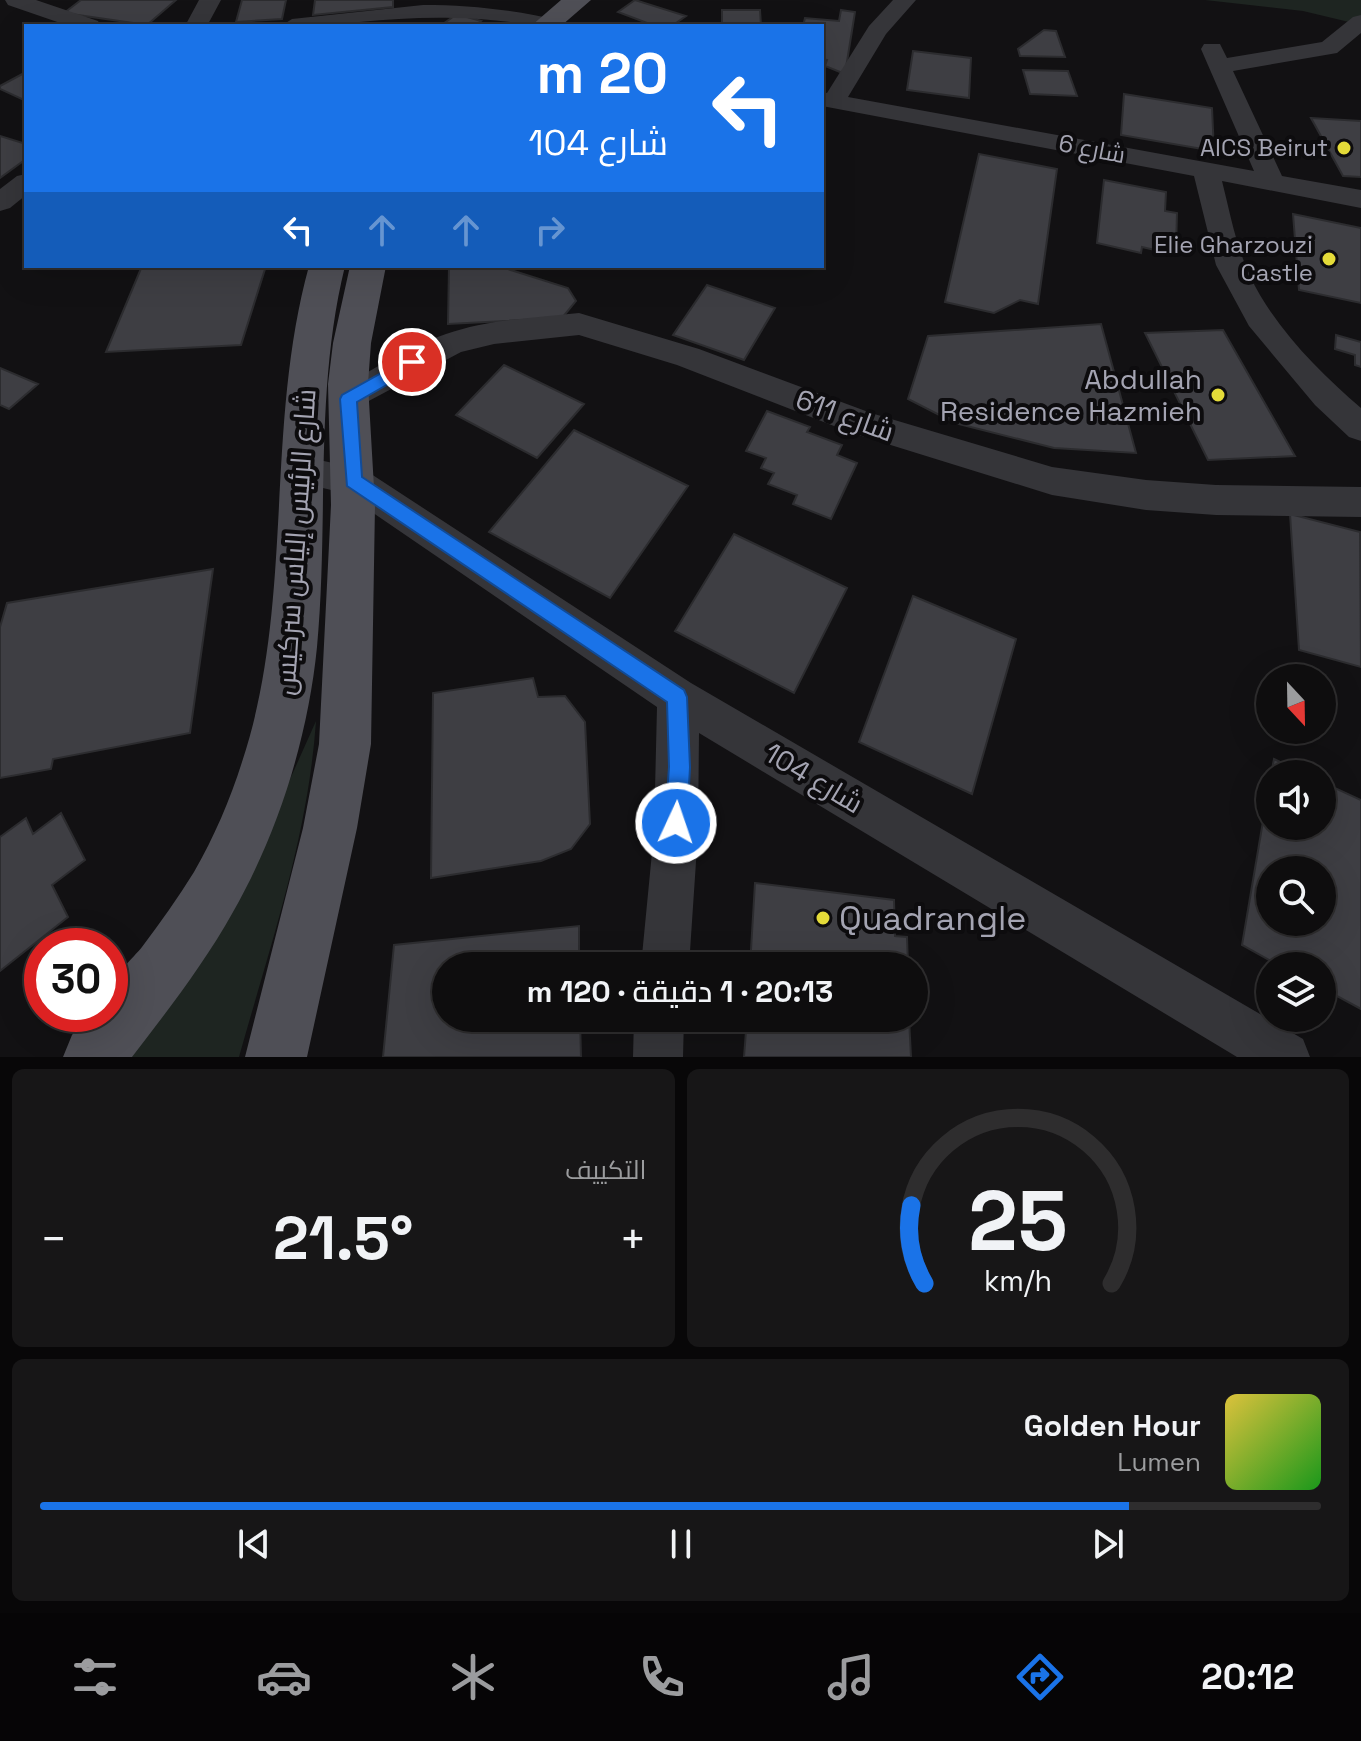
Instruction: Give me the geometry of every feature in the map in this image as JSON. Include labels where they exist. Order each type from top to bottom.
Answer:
[{"type":"main road","points":[[556,24],[578,0]]},
{"type":"main road","points":[[557,24],[597,0]]},
{"type":"main road","name":"شارع الرئيس إلياس سركيس","points":[[94,1057],[154,977],[226,868],[263,778],[283,711],[292,657],[309,356],[316,308],[326,268]]},
{"type":"main road","name":"شارع الرئيس إلياس سركيس","points":[[276,1057],[330,828],[345,744],[353,480],[348,399],[352,343],[368,268]]},
{"type":"street","points":[[16,0],[84,24]]},
{"type":"street","points":[[197,24],[210,0]]},
{"type":"street","points":[[827,101],[877,31],[905,0]]},
{"type":"street","points":[[310,24],[449,9],[481,10],[545,24]]},
{"type":"street","points":[[1273,184],[1216,58],[1329,48],[1361,22]]},
{"type":"street","name":"شارع 6","points":[[827,101],[1361,199]]},
{"type":"street","points":[[1206,171],[1235,275],[1253,307],[1329,400],[1361,428]]},
{"type":"street","points":[[0,202],[24,184]]},
{"type":"street","name":"شارع 611","points":[[348,399],[412,362],[453,343],[494,333],[579,324],[688,357],[864,424],[1052,481],[1146,495],[1216,500],[1361,502]]},
{"type":"street","points":[[301,470],[353,480]]},
{"type":"street","name":"شارع 104","points":[[353,480],[677,697],[1285,1057]]},
{"type":"street","points":[[667,952],[674,883],[679,767],[677,697]]},
{"type":"street","points":[[658,1057],[659,1032]]},
{"type":"shaded area","points":[[1205,0],[1361,0],[1361,16],[1349,22],[1303,11]]},
{"type":"shaded area","points":[[316,721],[312,764],[296,849],[239,1057],[118,1057],[270,824]]},
{"type":"building","points":[[81,0],[176,0],[148,24],[64,13]]},
{"type":"building","points":[[242,0],[286,0],[282,19],[236,22]]},
{"type":"building","points":[[315,0],[393,0],[393,7],[313,15]]},
{"type":"building","points":[[635,0],[686,16],[676,23],[678,24],[650,24],[618,12]]},
{"type":"building","points":[[722,10],[760,10],[761,24],[722,24]]},
{"type":"building","points":[[841,10],[855,12],[845,74],[825,66],[824,24],[804,24],[805,18],[839,21]]},
{"type":"building","points":[[457,14],[481,21],[477,24],[443,24]]},
{"type":"building","points":[[1044,30],[1056,31],[1065,57],[1020,56],[1018,49]]},
{"type":"building","points":[[913,51],[971,58],[969,98],[907,90]]},
{"type":"building","points":[[1023,70],[1068,71],[1077,96],[1030,94]]},
{"type":"building","points":[[24,73],[24,100],[0,89],[0,86]]},
{"type":"building","points":[[1124,94],[1212,108],[1214,151],[1121,135]]},
{"type":"building","name":"AICS Beirut","points":[[1311,118],[1361,121],[1361,177],[1343,176]]},
{"type":"building","points":[[0,136],[24,143],[24,160],[0,178]]},
{"type":"building","points":[[979,154],[1057,169],[1038,304],[1020,300],[994,313],[945,302]]},
{"type":"building","points":[[1104,180],[1166,192],[1165,211],[1177,213],[1176,248],[1160,244],[1159,251],[1142,247],[1141,253],[1097,243]]},
{"type":"building","name":"Elie Gharzouzi Castle","points":[[1293,214],[1361,228],[1361,303],[1299,290]]},
{"type":"building","points":[[141,268],[265,268],[241,345],[106,352]]},
{"type":"building","points":[[449,268],[504,268],[568,288],[576,301],[562,318],[448,324]]},
{"type":"building","points":[[707,285],[775,308],[744,360],[673,335]]},
{"type":"building","points":[[1101,324],[1136,453],[1054,448],[955,423],[908,399],[928,336]]},
{"type":"building","name":"Abdullah Residence Hazmieh","points":[[1223,330],[1295,456],[1208,460],[1145,333]]},
{"type":"building","points":[[1336,335],[1361,342],[1361,367],[1355,365],[1355,355],[1335,349]]},
{"type":"building","points":[[504,365],[584,404],[537,458],[456,415]]},
{"type":"building","points":[[0,368],[38,384],[9,409],[0,405]]},
{"type":"building","points":[[767,411],[810,427],[807,432],[842,445],[837,455],[857,463],[831,519],[793,504],[797,495],[768,484],[774,473],[761,468],[766,458],[746,451]]},
{"type":"building","points":[[574,430],[688,486],[610,598],[489,532]]},
{"type":"building","points":[[1290,514],[1360,532],[1361,667],[1299,650]]},
{"type":"building","points":[[734,534],[847,588],[794,693],[675,631]]},
{"type":"building","points":[[213,569],[190,733],[53,759],[51,769],[0,778],[0,627],[7,603]]},
{"type":"building","points":[[913,596],[1016,639],[972,794],[859,742]]},
{"type":"building","points":[[533,678],[538,697],[565,696],[585,722],[590,824],[571,849],[541,861],[431,878],[433,693]]},
{"type":"building","points":[[1336,788],[1361,800],[1361,1009],[1336,996],[1336,952],[1256,953],[1242,945],[1256,862],[1256,936],[1336,936],[1336,856],[1257,856],[1260,840],[1336,840]]},
{"type":"building","points":[[61,813],[85,860],[52,885],[68,917],[54,928],[24,928],[24,952],[0,971],[0,837],[26,818],[33,834]]},
{"type":"building","name":"Quadrangle","points":[[755,883],[894,900],[895,936],[907,937],[908,952],[751,952]]},
{"type":"building","points":[[579,926],[579,952],[432,952],[432,1032],[580,1032],[581,1057],[383,1057],[394,945]]},
{"type":"building","name":"Quadrangle","points":[[746,1032],[910,1032],[911,1057],[744,1057]]},
{"type":"place","name":"AICS Beirut","points":[[1344,148]]},
{"type":"place","name":"Elie Gharzouzi Castle","points":[[1329,259]]},
{"type":"place","name":"Abdullah Residence Hazmieh","points":[[1218,395]]},
{"type":"place","name":"Quadrangle","points":[[823,918]]},
{"type":"route","points":[[412,362],[348,399],[353,480],[677,697],[679,767],[676,823]]}]
